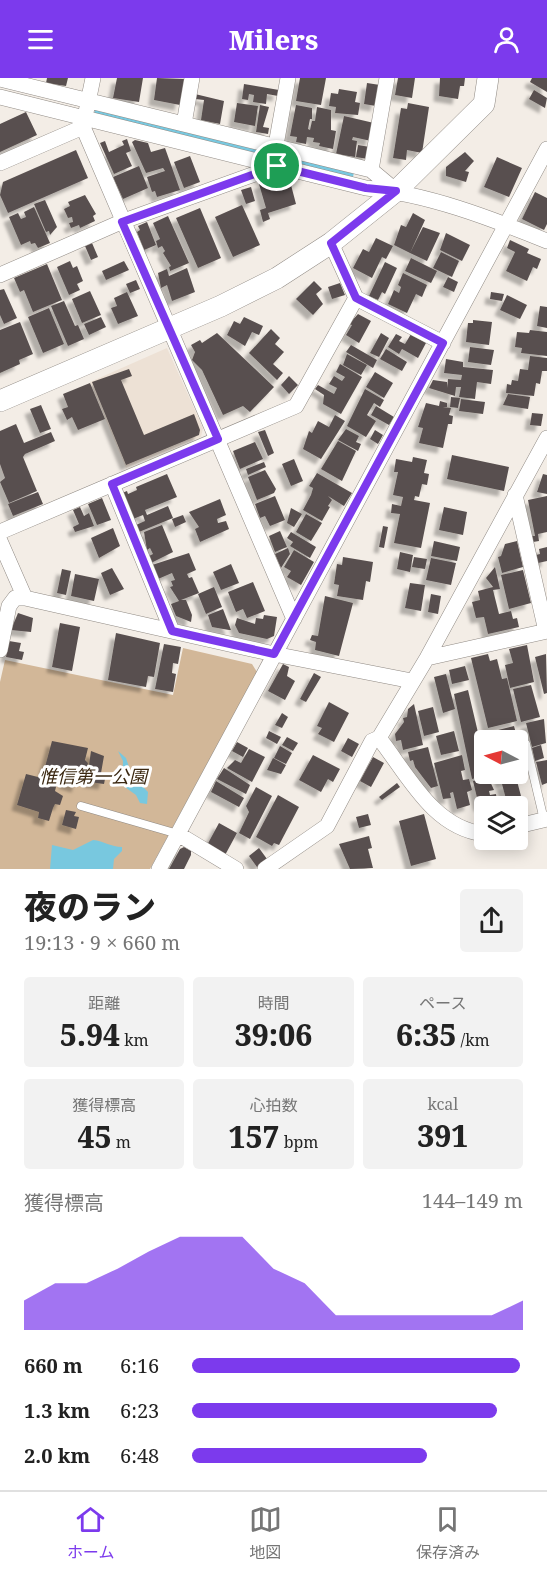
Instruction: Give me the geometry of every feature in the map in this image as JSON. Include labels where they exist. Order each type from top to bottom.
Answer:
[{"type":"street","points":[[93,78],[86,113],[122,222],[218,439],[294,619]]},
{"type":"street","points":[[184,124],[192,78]]},
{"type":"street","points":[[276,145],[288,78]]},
{"type":"street","points":[[371,170],[387,78]]},
{"type":"street","points":[[0,401],[168,329],[277,278],[331,243],[396,191],[484,104],[488,78]]},
{"type":"street","points":[[0,79],[86,113],[277,166],[366,188],[396,191],[506,225],[547,241]]},
{"type":"street","points":[[0,98],[86,113],[184,124],[276,145],[371,170],[396,191]]},
{"type":"street","points":[[0,163],[86,113]]},
{"type":"street","points":[[159,869],[547,149]]},
{"type":"street","points":[[0,275],[122,222],[277,166]]},
{"type":"street","points":[[331,243],[356,298],[443,343]]},
{"type":"street","points":[[0,532],[296,406],[356,298]]},
{"type":"street","points":[[265,869],[327,826],[372,741],[379,738],[427,658],[547,438]]},
{"type":"street","points":[[112,484],[172,631]]},
{"type":"street","points":[[427,658],[547,631],[515,495]]},
{"type":"street","points":[[0,541],[25,598]]},
{"type":"street","points":[[0,650],[9,606],[15,598],[25,598],[274,654],[412,681]]},
{"type":"street","points":[[379,738],[440,815],[453,825],[474,833]]},
{"type":"street","points":[[528,824],[546,820]]},
{"type":"street","points":[[178,834],[236,869]]},
{"type":"lane","points":[[528,752],[546,820]]},
{"type":"lane","points":[[81,806],[178,834]]},
{"type":"shaded area","points":[[167,348],[203,428],[201,437],[126,468],[90,382]]},
{"type":"green space","name":"惟信第一公園","points":[[183,648],[252,664],[257,672],[150,869],[0,869],[0,682],[5,660],[173,695]]},
{"type":"water","points":[[95,108],[354,173],[352,180],[94,115]]},
{"type":"water","points":[[118,751],[126,758],[132,776],[148,792],[147,804],[140,803],[136,795],[122,785],[123,761]]},
{"type":"water","points":[[93,840],[122,847],[122,851],[114,859],[113,869],[50,869],[52,845],[73,850]]},
{"type":"building","points":[[47,78],[68,78],[66,86],[46,83]]},
{"type":"building","points":[[117,78],[143,78],[139,102],[113,98]]},
{"type":"building","points":[[157,78],[185,79],[180,105],[154,100]]},
{"type":"building","points":[[300,78],[326,78],[321,105],[296,101]]},
{"type":"building","points":[[398,78],[415,78],[412,98],[395,95]]},
{"type":"building","points":[[440,78],[465,78],[464,86],[460,86],[458,99],[439,96]]},
{"type":"building","points":[[532,78],[547,78],[547,92],[530,82]]},
{"type":"building","points":[[367,83],[380,85],[376,106],[364,104]]},
{"type":"building","points":[[244,84],[279,90],[278,96],[267,94],[266,104],[253,102],[254,95],[249,94],[248,100],[242,99]]},
{"type":"building","points":[[339,89],[357,92],[355,102],[360,103],[358,115],[335,113],[336,107],[329,106],[331,93],[338,94]]},
{"type":"building","points":[[534,90],[547,98],[545,108],[529,99]]},
{"type":"building","points":[[195,94],[224,101],[220,124],[201,120],[204,100],[195,99]]},
{"type":"building","points":[[237,103],[258,106],[255,126],[234,122]]},
{"type":"building","points":[[408,103],[429,107],[422,153],[407,150],[406,160],[393,158],[401,108],[407,109]]},
{"type":"building","points":[[260,105],[269,107],[263,127],[269,128],[268,134],[256,132]]},
{"type":"building","points":[[296,105],[312,108],[312,119],[310,119],[308,129],[310,130],[312,121],[315,121],[317,107],[331,110],[331,130],[336,131],[333,149],[319,146],[320,143],[313,142],[314,138],[307,137],[306,144],[296,142],[297,137],[290,136]]},
{"type":"building","points":[[26,112],[37,135],[0,152],[0,124]]},
{"type":"building","points":[[344,116],[374,123],[371,141],[353,137],[352,140],[357,141],[355,157],[336,154]]},
{"type":"building","points":[[127,139],[131,151],[126,153],[132,166],[114,174],[100,143],[105,141],[109,152],[124,145],[122,141]]},
{"type":"building","points":[[135,140],[148,143],[151,152],[165,148],[180,190],[157,197],[155,191],[152,192],[147,177],[165,171],[163,168],[146,173],[132,142]]},
{"type":"building","points":[[358,145],[370,147],[368,159],[356,157]]},
{"type":"building","points":[[76,150],[88,178],[8,213],[0,195],[3,182]]},
{"type":"building","points":[[465,152],[474,161],[465,171],[469,172],[466,182],[446,176],[446,167]]},
{"type":"building","points":[[190,156],[200,182],[184,188],[174,162]]},
{"type":"building","points":[[497,157],[522,168],[509,197],[484,187]]},
{"type":"building","points":[[139,166],[148,188],[123,199],[113,177]]},
{"type":"building","points":[[271,180],[274,190],[291,185],[296,204],[268,213],[270,219],[263,222],[260,210],[266,208],[259,184]]},
{"type":"building","points":[[251,187],[255,201],[246,204],[241,190]]},
{"type":"building","points":[[535,192],[547,198],[547,224],[544,230],[522,219]]},
{"type":"building","points":[[85,195],[96,214],[93,216],[95,221],[80,228],[79,225],[71,228],[69,223],[73,222],[72,217],[68,218],[64,209],[70,206],[68,202]]},
{"type":"building","points":[[45,200],[57,227],[50,235],[49,231],[46,232],[34,204]]},
{"type":"building","points":[[242,205],[260,245],[233,257],[215,217]]},
{"type":"building","points":[[34,207],[50,243],[38,248],[30,241],[21,245],[9,217],[18,213],[21,219],[26,217],[24,212]]},
{"type":"building","points":[[200,208],[221,258],[198,268],[176,218]]},
{"type":"building","points":[[413,213],[425,220],[410,253],[394,245],[401,225],[406,227]]},
{"type":"building","points":[[168,216],[189,263],[170,271],[171,266],[163,253],[165,251],[162,246],[158,248],[156,241],[160,239],[153,223]]},
{"type":"building","points":[[147,222],[156,245],[144,250],[137,232],[140,230],[138,226]]},
{"type":"building","points":[[423,227],[440,233],[427,261],[410,253]]},
{"type":"building","points":[[446,233],[470,245],[462,261],[440,250]]},
{"type":"building","points":[[376,238],[393,246],[386,259],[382,257],[372,278],[353,268],[363,249],[369,252]]},
{"type":"building","points":[[510,240],[529,249],[527,253],[541,259],[537,269],[533,267],[527,281],[506,271],[515,252],[507,248]]},
{"type":"building","points":[[92,243],[98,257],[91,260],[85,246]]},
{"type":"building","points":[[441,252],[459,261],[452,277],[433,268]]},
{"type":"building","points":[[411,258],[437,271],[431,283],[405,271]]},
{"type":"building","points":[[70,261],[73,268],[77,266],[83,281],[77,284],[80,290],[69,295],[57,267]]},
{"type":"building","points":[[124,261],[129,270],[106,280],[102,271]]},
{"type":"building","points":[[385,262],[397,268],[385,294],[382,292],[378,300],[369,296]]},
{"type":"building","points":[[47,264],[62,300],[33,312],[24,290],[20,292],[14,278]]},
{"type":"building","points":[[187,268],[195,292],[172,301],[167,285],[161,288],[158,273],[167,269],[169,276]]},
{"type":"building","points":[[403,273],[427,285],[422,297],[416,294],[407,313],[388,304],[394,290],[399,293],[401,287],[398,285]]},
{"type":"building","points":[[448,277],[458,282],[454,292],[443,287]]},
{"type":"building","points":[[136,280],[140,289],[130,293],[126,284]]},
{"type":"building","points":[[314,281],[322,289],[316,294],[323,304],[313,315],[296,299]]},
{"type":"building","points":[[340,283],[345,295],[332,299],[328,287]]},
{"type":"building","points":[[4,289],[17,318],[4,324],[0,315],[0,290]]},
{"type":"building","points":[[90,291],[101,315],[82,323],[72,299]]},
{"type":"building","points":[[127,292],[138,316],[118,324],[111,308],[117,306],[114,298]]},
{"type":"building","points":[[491,292],[504,294],[502,301],[490,299]]},
{"type":"building","points":[[507,295],[527,305],[520,319],[500,310]]},
{"type":"building","points":[[64,301],[75,326],[78,325],[84,339],[68,346],[51,306]]},
{"type":"building","points":[[540,306],[547,307],[547,328],[537,326]]},
{"type":"building","points":[[49,308],[64,344],[43,353],[28,317]]},
{"type":"building","points":[[358,314],[371,321],[359,343],[346,335],[352,325],[349,324]]},
{"type":"building","points":[[101,317],[106,327],[89,335],[84,324]]},
{"type":"building","points":[[244,317],[263,326],[259,335],[252,332],[245,346],[227,335],[234,321],[240,324]]},
{"type":"building","points":[[473,320],[492,322],[489,345],[466,342],[468,323],[473,323]]},
{"type":"building","points":[[20,322],[33,354],[19,360],[20,364],[0,373],[0,330]]},
{"type":"building","points":[[271,329],[280,338],[275,344],[284,352],[273,364],[283,373],[277,380],[249,353]]},
{"type":"building","points":[[530,330],[547,332],[547,356],[521,353],[522,348],[515,347],[517,332],[529,333]]},
{"type":"building","points":[[217,333],[274,387],[250,412],[243,406],[223,415],[202,370],[192,360],[195,352],[191,345],[200,340],[202,343]]},
{"type":"building","points":[[381,333],[389,338],[379,357],[370,353]]},
{"type":"building","points":[[396,334],[402,337],[399,341],[405,344],[411,334],[426,343],[418,358],[402,349],[399,354],[388,347]]},
{"type":"building","points":[[351,345],[377,360],[373,368],[346,352]]},
{"type":"building","points":[[470,347],[494,350],[491,365],[468,362]]},
{"type":"building","points":[[386,349],[407,362],[402,371],[380,359]]},
{"type":"building","points":[[347,354],[367,365],[361,375],[343,365]]},
{"type":"building","points":[[530,356],[547,358],[547,371],[542,371],[540,384],[536,383],[534,396],[506,393],[507,384],[511,385],[512,380],[518,381],[520,369],[528,370]]},
{"type":"building","points":[[446,359],[463,362],[463,367],[493,370],[491,384],[477,382],[475,399],[459,397],[461,387],[456,387],[455,396],[429,388],[433,380],[447,382],[447,388],[448,379],[461,380],[462,375],[444,373]]},
{"type":"building","points":[[340,364],[362,377],[341,414],[323,404],[324,395],[315,389],[318,385],[334,394],[337,388],[329,384],[334,376],[342,381],[345,377],[336,372]]},
{"type":"building","points":[[129,369],[132,376],[121,380],[144,435],[194,414],[200,430],[199,435],[126,465],[92,382]]},
{"type":"building","points":[[375,372],[393,383],[384,398],[366,387]]},
{"type":"building","points":[[289,376],[298,385],[289,394],[281,385]]},
{"type":"building","points":[[90,383],[105,419],[78,430],[72,417],[67,420],[62,409],[68,407],[63,394]]},
{"type":"building","points":[[365,389],[384,400],[380,407],[374,403],[367,415],[376,421],[366,437],[347,426]]},
{"type":"building","points":[[508,394],[530,397],[528,409],[503,405]]},
{"type":"building","points":[[451,397],[460,398],[458,408],[450,407]]},
{"type":"building","points":[[461,399],[485,402],[483,414],[459,411]]},
{"type":"building","points":[[440,401],[447,403],[447,407],[443,407],[451,408],[449,415],[453,416],[452,424],[448,424],[443,448],[419,443],[423,428],[418,427],[426,403],[439,406]]},
{"type":"building","points":[[41,405],[51,429],[40,433],[30,409]]},
{"type":"building","points":[[376,406],[394,417],[389,425],[371,415]]},
{"type":"building","points":[[532,413],[543,414],[541,426],[530,425]]},
{"type":"building","points":[[335,415],[345,421],[321,459],[303,449],[309,431],[312,433],[318,421],[329,427]]},
{"type":"building","points":[[16,424],[24,443],[51,432],[55,441],[25,454],[23,457],[37,491],[9,503],[0,482],[5,478],[0,464],[0,431]]},
{"type":"building","points":[[346,429],[359,436],[356,442],[361,444],[358,451],[338,440]]},
{"type":"building","points":[[265,430],[274,453],[268,456],[258,432]]},
{"type":"building","points":[[375,430],[383,435],[378,444],[370,439]]},
{"type":"building","points":[[338,441],[356,451],[342,481],[321,469]]},
{"type":"building","points":[[255,442],[263,459],[240,469],[233,451]]},
{"type":"building","points":[[452,455],[509,467],[504,491],[447,479]]},
{"type":"building","points":[[413,457],[427,460],[424,473],[429,474],[427,485],[422,484],[419,497],[415,496],[414,500],[430,503],[421,548],[394,543],[400,514],[391,513],[392,504],[401,506],[403,497],[393,495],[398,472],[394,472],[396,459],[412,462]]},
{"type":"building","points":[[294,459],[303,481],[291,486],[282,464]]},
{"type":"building","points":[[264,462],[266,467],[248,475],[246,469]]},
{"type":"building","points":[[265,470],[276,489],[274,493],[257,500],[248,477]]},
{"type":"building","points":[[317,473],[352,493],[344,506],[328,496],[332,500],[322,521],[303,510],[313,488],[309,486]]},
{"type":"building","points":[[167,474],[177,497],[145,510],[147,515],[168,506],[173,518],[139,532],[136,525],[145,521],[143,515],[133,519],[122,493],[127,491],[128,494],[137,490],[136,487]]},
{"type":"building","points":[[543,474],[547,475],[547,494],[537,492]]},
{"type":"building","points":[[38,492],[43,504],[13,516],[8,504]]},
{"type":"building","points":[[275,496],[285,520],[270,526],[265,516],[260,518],[255,504]]},
{"type":"building","points":[[547,496],[547,532],[538,534],[539,541],[533,542],[532,536],[535,536],[528,500]]},
{"type":"building","points":[[102,498],[111,520],[97,525],[88,504]]},
{"type":"building","points":[[220,499],[226,515],[217,519],[218,523],[226,521],[229,529],[200,542],[195,529],[199,527],[189,512]]},
{"type":"building","points":[[80,507],[84,516],[89,513],[94,526],[75,532],[73,527],[79,524],[73,510]]},
{"type":"building","points":[[444,507],[467,512],[463,535],[439,530]]},
{"type":"building","points":[[291,508],[302,514],[294,527],[287,523]]},
{"type":"building","points":[[306,514],[322,523],[311,541],[296,532]]},
{"type":"building","points":[[183,515],[186,522],[175,527],[172,519]]},
{"type":"building","points":[[162,525],[173,552],[151,563],[149,556],[153,554],[150,548],[147,550],[144,532]]},
{"type":"building","points":[[383,526],[388,527],[384,548],[379,547]]},
{"type":"building","points":[[113,528],[120,546],[99,558],[91,538]]},
{"type":"building","points":[[280,531],[287,547],[275,552],[269,536]]},
{"type":"building","points":[[291,532],[316,547],[310,558],[290,546],[293,542],[287,538]]},
{"type":"building","points":[[434,541],[460,547],[457,561],[431,556]]},
{"type":"building","points":[[517,541],[523,567],[502,573],[498,557],[501,556],[505,544]]},
{"type":"building","points":[[547,547],[547,561],[538,563],[536,555],[540,554],[539,549]]},
{"type":"building","points":[[288,548],[290,554],[281,568],[275,554]]},
{"type":"building","points":[[294,550],[314,562],[301,585],[287,577],[291,571],[284,567]]},
{"type":"building","points":[[400,552],[413,555],[410,572],[397,569]]},
{"type":"building","points":[[189,553],[196,570],[187,574],[189,578],[192,577],[199,593],[181,600],[186,600],[192,615],[191,622],[176,616],[171,604],[179,601],[170,587],[173,586],[171,581],[175,580],[172,573],[158,579],[152,565]]},
{"type":"building","points":[[343,557],[373,562],[370,582],[366,581],[363,600],[337,596],[339,585],[334,584],[337,564],[342,565]]},
{"type":"building","points":[[414,557],[427,559],[425,569],[412,567]]},
{"type":"building","points":[[431,558],[456,563],[451,585],[426,580]]},
{"type":"building","points":[[231,564],[239,583],[221,590],[213,572]]},
{"type":"building","points":[[495,567],[500,589],[493,590],[499,614],[511,611],[513,619],[517,618],[519,627],[488,634],[484,617],[476,618],[472,602],[480,600],[478,591],[493,587],[486,578]]},
{"type":"building","points":[[112,568],[124,589],[110,595],[101,573]]},
{"type":"building","points":[[62,569],[71,571],[66,595],[57,593]]},
{"type":"building","points":[[523,570],[531,603],[509,609],[501,575]]},
{"type":"building","points":[[75,574],[99,579],[94,601],[71,596]]},
{"type":"building","points":[[253,582],[265,611],[247,618],[243,609],[236,612],[228,592]]},
{"type":"building","points":[[410,583],[425,585],[421,611],[405,608]]},
{"type":"building","points":[[214,587],[222,607],[206,614],[198,594]]},
{"type":"building","points":[[431,594],[441,596],[438,614],[428,612]]},
{"type":"building","points":[[325,596],[353,603],[339,656],[315,650],[316,642],[310,640],[312,635],[318,636]]},
{"type":"building","points":[[223,609],[231,630],[212,627],[208,615]]},
{"type":"building","points":[[18,613],[33,618],[31,632],[11,630]]},
{"type":"building","points":[[264,615],[277,617],[274,636],[267,639],[239,633],[235,625],[237,618],[255,624],[256,618],[263,619]]},
{"type":"building","points":[[60,623],[80,627],[72,671],[52,667]]},
{"type":"building","points":[[116,633],[160,643],[154,677],[148,676],[146,687],[108,680]]},
{"type":"building","points":[[9,641],[21,643],[19,651],[24,652],[22,660],[6,657]]},
{"type":"building","points":[[164,644],[181,647],[178,664],[173,663],[172,673],[176,674],[173,692],[155,689]]},
{"type":"building","points":[[527,645],[534,682],[510,688],[505,665],[513,663],[509,649]]},
{"type":"building","points":[[488,654],[490,661],[497,659],[502,679],[507,678],[517,721],[488,728],[471,658]]},
{"type":"building","points":[[546,654],[547,693],[544,694],[535,657]]},
{"type":"building","points":[[283,664],[289,667],[287,676],[295,681],[285,700],[268,691]]},
{"type":"building","points":[[465,666],[469,680],[452,684],[449,670]]},
{"type":"building","points":[[314,673],[321,677],[306,702],[300,699]]},
{"type":"building","points":[[446,674],[455,709],[443,713],[434,677]]},
{"type":"building","points":[[531,685],[540,717],[521,722],[513,689]]},
{"type":"building","points":[[468,690],[477,730],[474,730],[474,778],[472,779],[454,694]]},
{"type":"building","points":[[329,702],[349,713],[334,742],[318,734],[322,728],[317,726]]},
{"type":"building","points":[[414,704],[423,745],[403,750],[401,740],[396,741],[395,734],[404,722],[403,718],[407,717],[408,709]]},
{"type":"building","points":[[433,707],[439,732],[424,736],[418,711]]},
{"type":"building","points":[[282,713],[288,717],[282,728],[275,725]]},
{"type":"building","points":[[544,719],[546,743],[532,747],[526,723]]},
{"type":"building","points":[[514,726],[515,730],[498,730]]},
{"type":"building","points":[[269,731],[281,737],[277,744],[266,738]]},
{"type":"building","points":[[454,731],[459,751],[441,755],[436,736]]},
{"type":"building","points":[[287,737],[298,743],[293,751],[282,745]]},
{"type":"building","points":[[348,738],[359,744],[352,757],[341,751]]},
{"type":"building","points":[[52,741],[88,748],[85,760],[88,763],[83,780],[79,779],[77,787],[64,783],[66,774],[51,770],[48,780],[57,783],[55,791],[63,796],[60,805],[55,804],[49,821],[38,818],[39,812],[17,805],[26,774],[42,778]]},
{"type":"building","points":[[237,742],[248,748],[243,757],[232,751]]},
{"type":"building","points":[[541,745],[544,758],[535,761],[532,748]]},
{"type":"building","points":[[280,746],[292,753],[286,764],[274,758]]},
{"type":"building","points":[[428,747],[438,786],[431,788],[415,767],[413,760],[410,761],[408,752]]},
{"type":"building","points":[[249,749],[265,757],[252,782],[227,768],[235,760],[241,763]]},
{"type":"building","points":[[91,751],[104,756],[101,773],[106,774],[104,784],[89,782]]},
{"type":"building","points":[[313,755],[340,769],[333,782],[328,779],[321,792],[299,780]]},
{"type":"building","points":[[462,755],[465,770],[461,771],[463,780],[469,779],[472,790],[467,792],[470,805],[457,809],[453,792],[450,793],[451,798],[443,799],[434,763]]},
{"type":"building","points":[[373,757],[384,763],[371,787],[360,781]]},
{"type":"building","points":[[273,758],[286,765],[281,774],[267,770]]},
{"type":"building","points":[[547,760],[547,783],[542,785],[536,762]]},
{"type":"building","points":[[224,768],[250,785],[246,794],[217,779]]},
{"type":"building","points":[[216,781],[244,798],[239,807],[211,792]]},
{"type":"building","points":[[473,781],[474,784],[491,784],[494,790],[489,791],[490,795],[496,794],[496,796],[477,796]]},
{"type":"building","points":[[397,783],[400,787],[382,800],[379,797]]},
{"type":"building","points":[[502,784],[518,784],[521,796],[505,796]]},
{"type":"building","points":[[256,787],[272,796],[250,839],[239,833],[249,812],[246,806]]},
{"type":"building","points":[[278,795],[299,807],[279,845],[274,843],[272,846],[256,837]]},
{"type":"building","points":[[66,810],[76,812],[74,816],[79,817],[76,829],[62,825]]},
{"type":"building","points":[[368,814],[371,825],[359,828],[356,817]]},
{"type":"building","points":[[424,814],[436,859],[411,866],[399,821]]},
{"type":"building","points":[[219,823],[237,833],[224,857],[206,847]]},
{"type":"building","points":[[369,836],[372,848],[368,849],[373,868],[350,869],[339,844]]},
{"type":"building","points":[[184,847],[191,851],[191,855],[184,869],[169,869],[180,849]]},
{"type":"building","points":[[259,848],[267,859],[257,867],[249,856]]},
{"type":"route","points":[[277,166],[366,188],[396,191],[331,243],[356,298],[443,343],[274,654],[172,631],[112,484],[218,439],[122,222],[277,166]]}]
